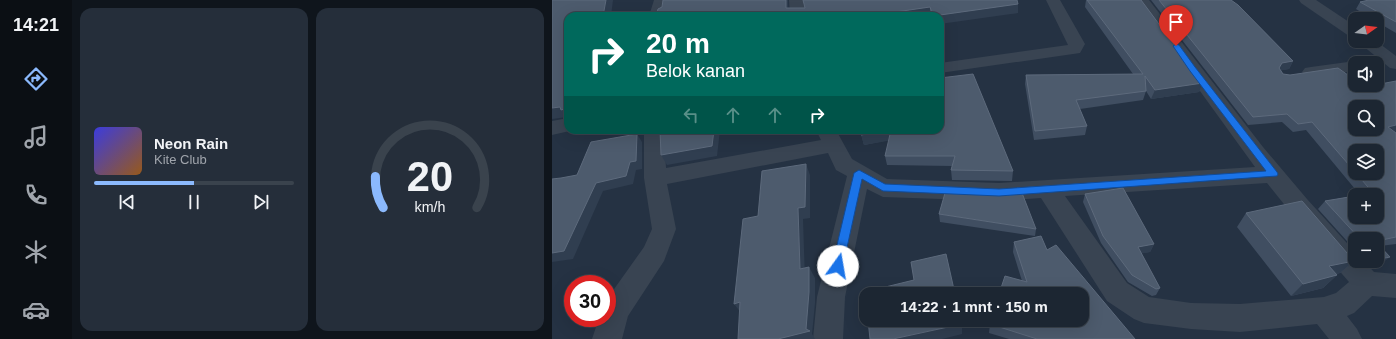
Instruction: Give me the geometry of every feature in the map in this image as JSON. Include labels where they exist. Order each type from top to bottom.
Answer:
[{"type":"street","points":[[659,12],[661,0]]},
{"type":"street","points":[[796,0],[798,12]]},
{"type":"street","points":[[944,67],[1074,49],[1076,44],[1053,0]]},
{"type":"street","points":[[1141,0],[1161,24],[1192,69],[1274,174],[1349,264],[1367,283],[1396,286]]},
{"type":"street","points":[[1306,0],[1348,29]]},
{"type":"street","points":[[1372,48],[1388,63]]},
{"type":"street","points":[[1293,75],[1348,67]]},
{"type":"street","points":[[552,128],[564,126]]},
{"type":"street","points":[[607,339],[615,311],[655,253],[664,229],[655,178],[654,134]]},
{"type":"street","points":[[655,178],[830,137],[844,164],[883,188],[999,192],[1274,174]]},
{"type":"street","points":[[828,339],[831,297],[859,173]]},
{"type":"street","points":[[1047,189],[1117,292],[1144,310],[1191,316],[1240,318],[1324,310],[1344,304],[1367,283]]},
{"type":"street","points":[[1324,310],[1347,339]]},
{"type":"building","points":[[552,0],[606,0],[604,12],[564,12],[564,109],[561,110],[560,107],[552,108]]},
{"type":"building","points":[[663,0],[786,0],[786,8],[805,8],[803,0],[1017,0],[1018,4],[944,14],[944,12],[932,12],[930,7],[896,12],[657,12],[658,9],[662,7]]},
{"type":"building","points":[[1087,0],[1141,0],[1203,83],[1155,90],[1145,76],[1146,91],[1076,100],[1087,126],[1035,131],[1026,75],[1143,74]]},
{"type":"building","points":[[1159,0],[1231,0],[1238,5],[1293,61],[1282,63],[1279,68],[1283,74],[1290,75],[1338,68],[1348,75],[1348,92],[1384,92],[1384,83],[1396,81],[1396,125],[1388,127],[1396,133],[1396,237],[1384,240],[1384,232],[1354,232],[1325,201],[1348,197],[1348,224],[1384,224],[1384,188],[1369,188],[1362,180],[1384,180],[1384,144],[1348,144],[1348,164],[1312,122],[1298,124],[1287,114],[1253,117]]},
{"type":"building","points":[[1369,0],[1396,0],[1396,22],[1384,15],[1384,12],[1378,12],[1360,2]]},
{"type":"building","points":[[973,74],[1013,171],[951,170],[955,156],[885,156],[890,134],[944,134],[944,78]]},
{"type":"building","points":[[637,134],[636,161],[630,162],[626,176],[596,183],[564,251],[552,253],[552,179],[577,175],[591,142]]},
{"type":"building","points":[[660,134],[714,134],[712,146],[661,155]]},
{"type":"building","points":[[806,164],[805,207],[798,208],[800,269],[809,267],[809,292],[806,329],[810,331],[778,339],[738,339],[740,302],[734,304],[743,219],[758,216],[762,171]]},
{"type":"building","points":[[1123,188],[1154,244],[1138,247],[1160,288],[1156,289],[1132,275],[1103,236],[1085,194]]},
{"type":"building","points":[[945,193],[999,195],[1022,193],[1036,229],[939,214]]},
{"type":"building","points":[[1302,201],[1348,254],[1348,262],[1329,266],[1337,275],[1303,284],[1246,213]]},
{"type":"building","points":[[1041,236],[1047,250],[1056,245],[1135,339],[1037,339],[999,327],[1089,327],[1089,287],[1001,287],[1005,276],[1027,282],[1014,242]]},
{"type":"building","points":[[1384,251],[1390,257],[1384,258]]},
{"type":"building","points":[[946,254],[953,287],[885,287],[914,280],[911,262]]},
{"type":"building","points":[[869,327],[948,327],[893,339],[870,339]]},
{"type":"route","points":[[838,266],[859,173],[883,188],[999,192],[1274,174],[1192,69],[1176,46]]}]
